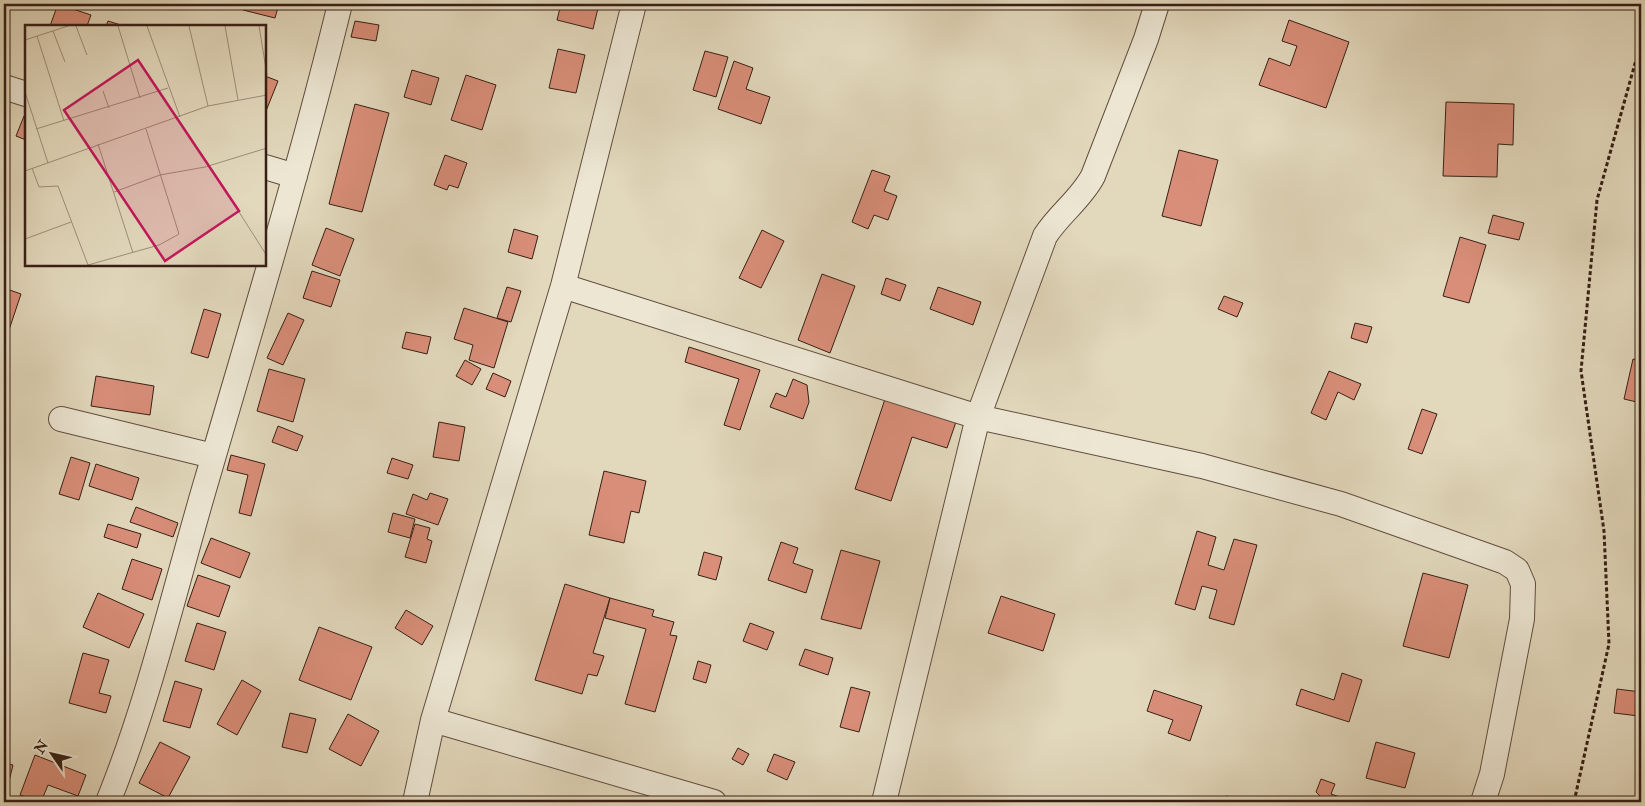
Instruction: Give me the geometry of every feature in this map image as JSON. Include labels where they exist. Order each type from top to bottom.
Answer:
[{"type":"street","points":[[108,802],[123,765],[157,654],[295,176],[340,4]]},
{"type":"street","points":[[415,802],[433,720],[563,286],[634,4]]},
{"type":"street","points":[[884,802],[978,417],[1045,236],[1061,213],[1082,193],[1093,176],[1157,4]]},
{"type":"street","points":[[4,87],[25,94]]},
{"type":"street","points":[[266,167],[295,176]]},
{"type":"street","points":[[563,286],[978,417],[1202,466],[1341,504],[1505,562],[1517,570],[1524,593],[1522,619],[1492,774],[1483,802]]},
{"type":"street","points":[[61,419],[213,456]]},
{"type":"street","points":[[433,720],[714,802]]},
{"type":"path","points":[[1574,802],[1609,644],[1604,531],[1581,371],[1597,200],[1641,42]]},
{"type":"building","points":[[58,4],[91,15],[87,25],[50,25]]},
{"type":"building","points":[[245,4],[279,4],[275,18],[243,10]]},
{"type":"building","points":[[561,4],[599,4],[593,29],[557,20]]},
{"type":"building","points":[[1289,20],[1349,42],[1326,108],[1259,85],[1269,58],[1290,66],[1297,46],[1282,41]]},
{"type":"building","points":[[108,21],[121,25],[106,25]]},
{"type":"building","points":[[355,21],[379,25],[376,41],[351,37]]},
{"type":"building","points":[[558,49],[585,55],[576,93],[549,88]]},
{"type":"building","points":[[705,51],[728,57],[716,97],[693,90]]},
{"type":"building","points":[[734,61],[753,68],[746,89],[770,97],[761,124],[718,109]]},
{"type":"building","points":[[412,70],[439,78],[431,105],[404,97]]},
{"type":"building","points":[[466,75],[496,85],[482,130],[451,120]]},
{"type":"building","points":[[266,76],[278,81],[266,111]]},
{"type":"building","points":[[1446,102],[1514,104],[1513,145],[1498,144],[1497,177],[1443,176]]},
{"type":"building","points":[[355,104],[389,113],[362,212],[329,204]]},
{"type":"building","points":[[24,116],[25,140],[16,136]]},
{"type":"building","points":[[1179,150],[1218,160],[1201,226],[1162,216]]},
{"type":"building","points":[[445,155],[467,163],[458,188],[449,185],[447,190],[434,185]]},
{"type":"building","points":[[872,170],[890,176],[884,191],[897,196],[888,220],[874,215],[868,229],[852,222]]},
{"type":"building","points":[[1493,215],[1524,223],[1519,240],[1488,233]]},
{"type":"building","points":[[326,228],[354,239],[340,276],[312,265]]},
{"type":"building","points":[[514,229],[538,236],[532,259],[508,252]]},
{"type":"building","points":[[762,230],[784,241],[761,288],[739,278]]},
{"type":"building","points":[[1460,237],[1486,245],[1469,303],[1443,296]]},
{"type":"building","points":[[312,271],[340,280],[331,307],[303,298]]},
{"type":"building","points":[[822,274],[855,286],[830,353],[798,340]]},
{"type":"building","points":[[886,278],[906,285],[900,301],[881,294]]},
{"type":"building","points":[[507,287],[521,291],[511,322],[497,318]]},
{"type":"building","points":[[938,287],[981,302],[973,325],[930,309]]},
{"type":"building","points":[[4,288],[21,294],[4,345]]},
{"type":"building","points":[[1224,296],[1243,303],[1237,317],[1218,309]]},
{"type":"building","points":[[464,308],[508,322],[494,368],[469,360],[473,345],[454,339]]},
{"type":"building","points":[[204,309],[221,314],[208,358],[191,353]]},
{"type":"building","points":[[288,313],[304,320],[283,365],[267,358]]},
{"type":"building","points":[[1355,323],[1372,327],[1367,343],[1351,338]]},
{"type":"building","points":[[406,332],[431,337],[427,354],[402,348]]},
{"type":"building","points":[[689,347],[760,370],[740,430],[724,425],[739,379],[685,362]]},
{"type":"building","points":[[1633,359],[1641,361],[1641,403],[1624,399]]},
{"type":"building","points":[[465,360],[481,369],[472,385],[456,376]]},
{"type":"building","points":[[269,369],[305,379],[293,422],[257,411]]},
{"type":"building","points":[[1329,371],[1361,384],[1354,400],[1338,392],[1326,420],[1311,413]]},
{"type":"building","points":[[493,373],[511,381],[505,397],[486,389]]},
{"type":"building","points":[[96,376],[154,386],[150,415],[91,406]]},
{"type":"building","points":[[793,379],[807,385],[809,402],[803,419],[770,407],[776,393],[786,397]]},
{"type":"building","points":[[886,396],[957,419],[947,448],[912,437],[891,501],[855,489]]},
{"type":"building","points":[[1422,409],[1437,414],[1422,454],[1408,449]]},
{"type":"building","points":[[439,422],[465,427],[459,461],[433,457]]},
{"type":"building","points":[[278,426],[303,436],[297,451],[272,442]]},
{"type":"building","points":[[231,455],[265,464],[251,516],[239,513],[248,475],[227,470]]},
{"type":"building","points":[[71,457],[90,463],[79,500],[59,494]]},
{"type":"building","points":[[392,458],[413,465],[408,479],[387,473]]},
{"type":"building","points":[[96,464],[139,478],[132,500],[89,486]]},
{"type":"building","points":[[604,471],[646,481],[639,513],[631,511],[624,543],[589,535]]},
{"type":"building","points":[[430,493],[448,499],[438,525],[406,514],[413,494],[427,500]]},
{"type":"building","points":[[136,507],[178,523],[173,537],[130,522]]},
{"type":"building","points":[[393,513],[415,519],[410,538],[388,532]]},
{"type":"building","points":[[108,524],[141,534],[137,548],[104,537]]},
{"type":"building","points":[[415,524],[430,528],[427,539],[432,541],[426,563],[405,557]]},
{"type":"building","points":[[1197,531],[1216,537],[1208,565],[1224,570],[1234,539],[1257,545],[1234,625],[1209,618],[1217,590],[1202,586],[1195,610],[1175,604]]},
{"type":"building","points":[[211,538],[250,553],[240,578],[201,563]]},
{"type":"building","points":[[781,542],[798,548],[793,563],[813,570],[806,593],[768,580]]},
{"type":"building","points":[[841,550],[880,561],[861,629],[821,619]]},
{"type":"building","points":[[704,552],[722,557],[716,580],[698,575]]},
{"type":"building","points":[[132,559],[162,569],[152,600],[122,589]]},
{"type":"building","points":[[1423,573],[1468,585],[1449,658],[1403,646]]},
{"type":"building","points":[[198,575],[230,586],[219,617],[187,606]]},
{"type":"building","points":[[565,584],[610,598],[593,653],[604,656],[597,676],[588,674],[582,694],[535,680]]},
{"type":"building","points":[[98,593],[144,614],[129,648],[83,627]]},
{"type":"building","points":[[1001,596],[1055,614],[1043,651],[988,633]]},
{"type":"building","points":[[610,598],[654,610],[652,616],[674,622],[670,635],[677,636],[655,712],[625,704],[646,629],[605,618]]},
{"type":"building","points":[[406,610],[433,626],[422,645],[395,628]]},
{"type":"building","points":[[197,623],[226,632],[214,670],[185,661]]},
{"type":"building","points":[[750,623],[774,632],[767,650],[743,641]]},
{"type":"building","points":[[319,627],[372,647],[351,700],[299,680]]},
{"type":"building","points":[[805,649],[833,658],[828,675],[799,665]]},
{"type":"building","points":[[83,653],[109,660],[99,693],[111,696],[106,713],[69,703]]},
{"type":"building","points":[[698,661],[711,665],[706,683],[693,679]]},
{"type":"building","points":[[1342,673],[1362,680],[1349,722],[1296,705],[1301,689],[1334,700]]},
{"type":"building","points":[[242,680],[261,691],[237,735],[217,724]]},
{"type":"building","points":[[175,681],[202,689],[190,728],[163,721]]},
{"type":"building","points":[[851,687],[870,692],[859,732],[840,727]]},
{"type":"building","points":[[1617,689],[1641,692],[1639,716],[1614,713]]},
{"type":"building","points":[[1154,690],[1202,706],[1190,741],[1168,733],[1173,720],[1147,711]]},
{"type":"building","points":[[290,713],[316,719],[307,753],[282,747]]},
{"type":"building","points":[[348,714],[379,731],[361,766],[329,749]]},
{"type":"building","points":[[160,742],[190,757],[168,798],[139,783]]},
{"type":"building","points":[[1376,742],[1415,753],[1405,788],[1366,778]]},
{"type":"building","points":[[738,748],[749,754],[743,765],[732,759]]},
{"type":"building","points":[[774,754],[795,762],[787,780],[767,771]]},
{"type":"building","points":[[35,755],[86,775],[78,796],[48,785],[41,802],[20,795]]},
{"type":"building","points":[[4,763],[13,765],[9,781],[4,780]]},
{"type":"building","points":[[1321,779],[1335,784],[1331,794],[1343,798],[1341,802],[1326,802],[1316,792]]},
{"type":"building","points":[[1226,796],[1241,799],[1240,802],[1224,802]]}]
